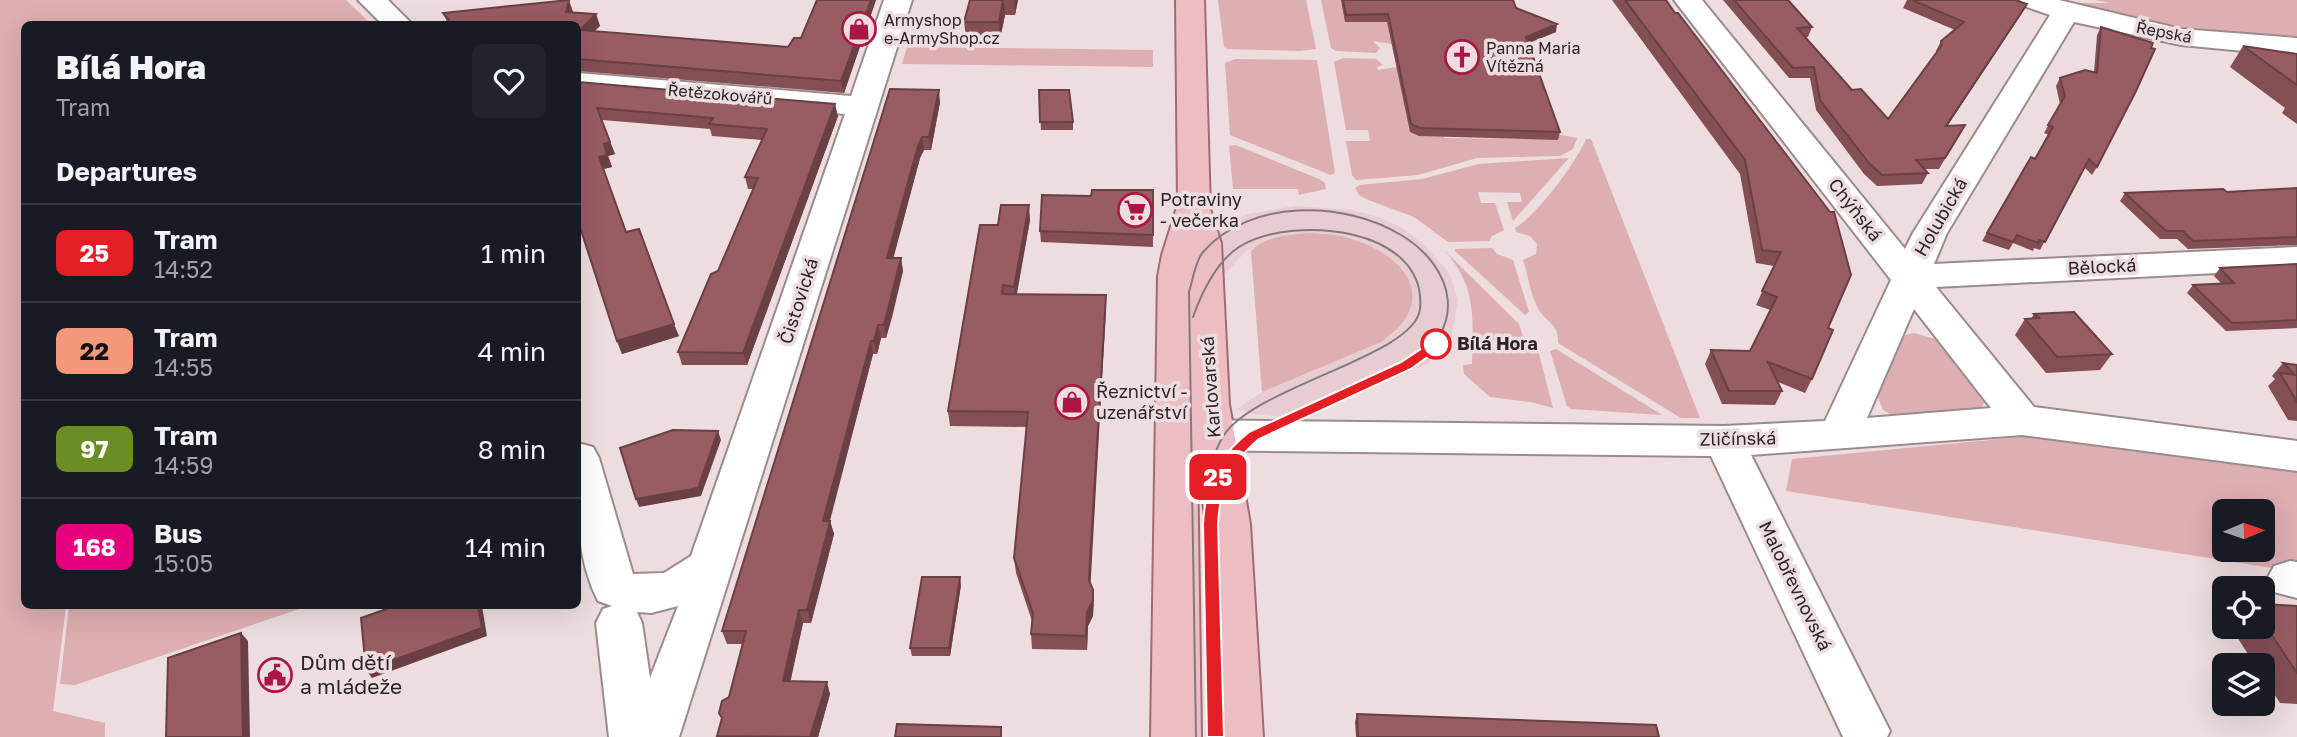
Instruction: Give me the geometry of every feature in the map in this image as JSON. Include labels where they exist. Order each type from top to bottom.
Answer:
[{"type":"main road","name":"Karlovarská","points":[[1176,737],[1195,435],[1176,276],[1179,255],[1195,204],[1190,0]]},
{"type":"main road","name":"Karlovarská","points":[[1195,435],[1228,524],[1238,737]]},
{"type":"street","points":[[372,0],[395,21]]},
{"type":"street","name":"Čistovická","points":[[654,737],[898,0]]},
{"type":"street","name":"Chýňská","points":[[1688,0],[2022,420]]},
{"type":"street","name":"Řepská","points":[[2034,0],[2066,12],[2181,37],[2294,49]]},
{"type":"street","name":"Holubická","points":[[1839,435],[1930,233],[2066,12]]},
{"type":"street","name":"Řetězokovářů","points":[[581,82],[863,106]]},
{"type":"street","name":"Bělocká","points":[[1908,277],[2297,258]]},
{"type":"street","name":"Zličínská","points":[[1195,435],[1724,441],[2022,420],[2297,456]]},
{"type":"street","name":"Malobřevnovská","points":[[1724,441],[1865,731]]},
{"type":"street","points":[[581,469],[614,588],[639,594],[685,586],[701,596]]},
{"type":"street","points":[[619,623],[634,737]]},
{"type":"shaded area","points":[[0,0],[346,0],[368,21],[21,21],[21,609],[66,609],[53,711],[105,723],[105,737],[0,737]]},
{"type":"shaded area","points":[[1218,0],[1306,0],[1316,49],[1300,51],[1224,47]]},
{"type":"shaded area","points":[[1321,0],[1382,0],[1392,44],[1373,41],[1380,48],[1376,53],[1336,51],[1331,48]]},
{"type":"shaded area","points":[[2095,0],[2297,0],[2297,40],[2172,29],[2060,3],[2109,3]]},
{"type":"shaded area","points":[[907,47],[1153,50],[1153,67],[902,64]]},
{"type":"shaded area","points":[[1343,58],[1376,59],[1383,65],[1377,67],[1378,70],[1397,67],[1445,138],[1524,139],[1556,134],[1577,138],[1573,149],[1560,156],[1477,158],[1418,175],[1356,180],[1352,175],[1346,141],[1370,141],[1368,130],[1346,130],[1334,62]]},
{"type":"shaded area","points":[[1235,59],[1317,60],[1335,173],[1331,175],[1230,135],[1225,63]]},
{"type":"shaded area","points":[[1586,139],[1591,139],[1700,418],[1681,418],[1558,343],[1555,328],[1536,305],[1523,260],[1536,254],[1537,244],[1530,236],[1516,232],[1515,228],[1534,212],[1555,188]]},
{"type":"shaded area","points":[[1236,145],[1319,179],[1325,183],[1326,189],[1299,195],[1298,189],[1233,189],[1229,146]]},
{"type":"shaded area","points":[[1569,158],[1513,221],[1507,202],[1522,202],[1520,193],[1478,192],[1481,203],[1495,203],[1504,230],[1492,236],[1489,241],[1448,242],[1414,217],[1366,199],[1359,195],[1355,188],[1360,185],[1422,179],[1479,164]]},
{"type":"shaded area","points":[[1295,206],[1352,210],[1376,216],[1403,228],[1423,244],[1445,268],[1458,300],[1451,338],[1427,364],[1300,419],[1253,414],[1237,409],[1262,392],[1381,342],[1397,331],[1308,233],[1279,237],[1246,251],[1215,285],[1213,233],[1247,214]]},
{"type":"shaded area","points":[[1308,233],[1346,237],[1388,257],[1401,269],[1409,282],[1412,296],[1409,311],[1399,327],[1381,342],[1262,392],[1251,251],[1270,239]]},
{"type":"shaded area","points":[[1492,248],[1497,254],[1513,260],[1529,312],[1525,315],[1455,251]]},
{"type":"shaded area","points":[[1444,250],[1519,324],[1524,340],[1539,354],[1553,408],[1490,397],[1464,374],[1463,365],[1472,364],[1471,303],[1455,263]]},
{"type":"shaded area","points":[[1914,333],[1942,341],[1986,399],[1980,410],[1894,416],[1883,410],[1877,395],[1902,336]]},
{"type":"shaded area","points":[[1556,349],[1662,415],[1571,409],[1567,406],[1550,351]]},
{"type":"shaded area","points":[[2053,434],[2297,470],[2297,572],[2234,562],[2275,562],[2275,499],[2212,499],[2212,559],[1786,491],[1792,459]]},
{"type":"shaded area","points":[[69,609],[299,609],[75,685],[60,684]]},
{"type":"building","points":[[569,0],[566,12],[596,14],[581,29],[581,21],[450,21],[443,13]]},
{"type":"building","points":[[817,0],[871,0],[841,81],[581,59],[581,30],[788,47],[794,38],[801,38]]},
{"type":"building","points":[[970,0],[1003,0],[999,22],[964,22]]},
{"type":"building","points":[[1343,0],[1513,0],[1516,8],[1557,24],[1526,37],[1560,132],[1420,128],[1411,124],[1388,14],[1346,15]]},
{"type":"building","points":[[1625,0],[1666,0],[1830,212],[1834,212],[1851,275],[1828,328],[1833,330],[1812,379],[1768,362],[1782,391],[1729,391],[1711,350],[1750,351],[1777,297],[1762,291],[1781,252],[1762,250],[1745,160]]},
{"type":"building","points":[[1734,0],[1788,0],[1812,27],[1797,28],[1852,90],[1861,89],[1888,119],[1942,45],[1941,41],[1964,22],[1912,0],[2015,0],[2027,4],[1946,126],[1965,125],[1945,158],[1916,160],[1928,173],[1882,175],[1869,163],[1820,100],[1814,67],[1793,68]]},
{"type":"building","points":[[2101,27],[2153,43],[2151,48],[2155,49],[2097,167],[2089,159],[2045,242],[2039,240],[2038,243],[2017,235],[2013,242],[1987,233],[2031,157],[2035,159],[2053,127],[2048,125],[2065,96],[2060,78],[2085,70],[2097,73]]},
{"type":"building","points":[[2243,46],[2297,54],[2297,85]]},
{"type":"building","points":[[581,82],[835,104],[743,353],[678,352],[711,274],[718,271],[758,178],[745,177],[767,129],[709,124],[713,118],[597,108],[610,142],[604,144],[607,155],[599,157],[626,232],[639,229],[674,324],[617,341],[581,230]]},
{"type":"building","points":[[890,89],[939,90],[929,137],[922,137],[918,146],[887,258],[901,258],[884,325],[878,325],[874,341],[871,341],[823,521],[830,521],[815,580],[807,610],[799,610],[783,681],[827,682],[810,737],[717,736],[722,718],[719,713],[722,701],[729,697],[746,631],[722,631]]},
{"type":"building","points":[[1039,90],[1069,90],[1073,122],[1040,122]]},
{"type":"building","points":[[2297,188],[2297,237],[2193,241],[2183,231],[2166,231],[2125,193],[2223,189],[2227,192]]},
{"type":"building","points":[[1092,190],[1153,190],[1153,235],[1040,231],[1042,195],[1091,196]]},
{"type":"building","points":[[1001,205],[1029,205],[1014,287],[1003,285],[1002,294],[1106,295],[1089,580],[1093,601],[1087,612],[1086,636],[1031,634],[1033,613],[1014,558],[1028,412],[948,411],[980,225],[998,225]]},
{"type":"building","points":[[2297,264],[2297,320],[2232,323],[2193,285],[2234,283],[2220,268]]},
{"type":"building","points":[[2074,312],[2112,354],[2057,357],[2025,319],[2039,318],[2034,314]]},
{"type":"building","points":[[2283,363],[2297,365],[2297,402],[2280,373],[2295,375]]},
{"type":"building","points":[[673,430],[718,431],[698,488],[636,499],[620,448]]},
{"type":"building","points":[[922,577],[960,577],[949,648],[910,648]]},
{"type":"building","points":[[2275,605],[2297,606],[2297,673],[2274,639]]},
{"type":"building","points":[[386,609],[479,609],[482,628],[366,670],[361,618]]},
{"type":"building","points":[[241,633],[243,737],[166,737],[168,658]]},
{"type":"building","points":[[1357,714],[1656,725],[1659,737],[1358,737]]},
{"type":"building","points":[[897,724],[1001,727],[1001,737],[895,737]]},
{"type":"tram line","points":[[1196,737],[1189,292],[1198,260],[1222,235],[1245,222],[1298,210],[1352,215],[1401,235],[1434,264],[1443,281],[1448,299],[1447,317],[1440,335],[1427,351],[1408,365],[1254,435],[1233,454],[1220,474],[1213,496],[1210,522]]},
{"type":"tram line","points":[[1193,317],[1211,278],[1231,253],[1262,237],[1290,231],[1321,230],[1352,234],[1380,244],[1402,260],[1417,281],[1420,309],[1412,326],[1365,356],[1268,401],[1242,417],[1224,435],[1217,448],[1211,468],[1209,490]]},
{"type":"tram line","name":"25","points":[[1215,737],[1210,524],[1213,492],[1222,469],[1234,452],[1254,435],[1406,365],[1436,344]]},
{"type":"tram line","points":[[1210,514],[1210,522]]},
{"type":"tram line","points":[[1210,522],[1215,737]]},
{"type":"place","name":"Armyshop e-ArmyShop.cz","points":[[859,29]]},
{"type":"place","name":"Panna Maria Vítězná","points":[[1462,57]]},
{"type":"place","name":"Potraviny - večerka","points":[[1135,210]]},
{"type":"place","name":"Bílá Hora","points":[[1436,344]]},
{"type":"place","name":"Řeznictví - uzenářství","points":[[1072,402]]},
{"type":"place","name":"Dům dětí a mládeže","points":[[275,675]]}]
